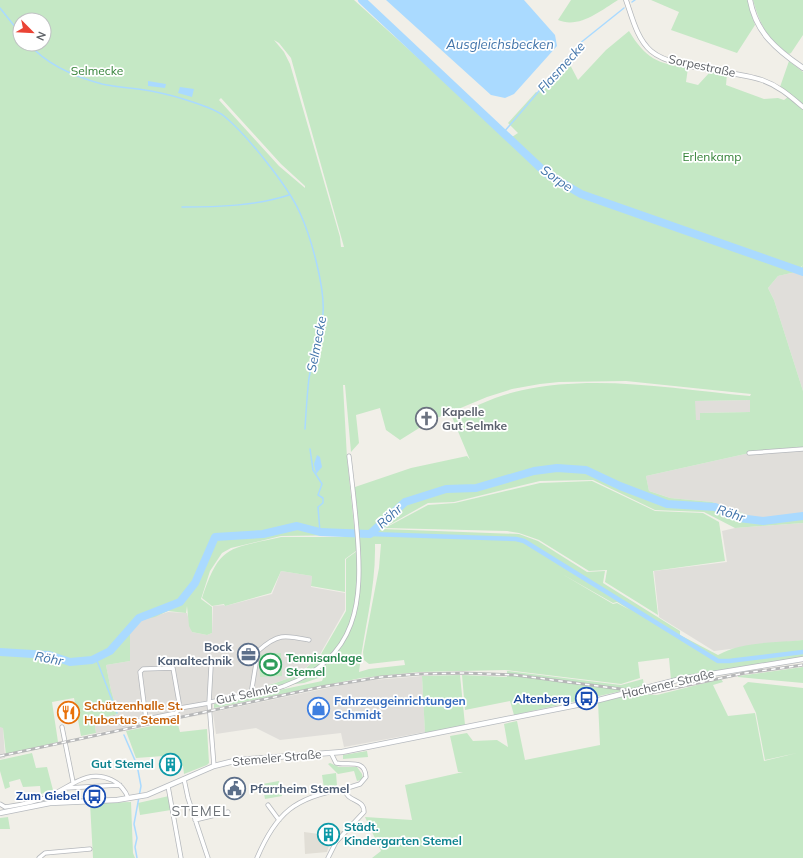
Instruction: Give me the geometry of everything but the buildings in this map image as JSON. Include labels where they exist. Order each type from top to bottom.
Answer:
[{"type":"main road","points":[[750,0],[754,15],[762,31],[774,46],[803,68]]},
{"type":"main road","name":"Hachener Straße","points":[[535,714],[618,696],[681,679],[803,659]]},
{"type":"main road","name":"Stemeler Straße","points":[[0,813],[50,803],[128,798],[147,794],[214,766],[244,760],[331,753],[535,714]]},
{"type":"street","name":"Sorpestraße","points":[[626,0],[642,39],[651,51],[661,58],[762,80],[778,88],[803,107]]},
{"type":"street","points":[[749,453],[803,449]]},
{"type":"street","name":"Gut Selmke","points":[[111,719],[114,718],[124,724],[176,713],[180,708],[284,687],[309,674],[326,662],[343,640],[354,616],[359,590],[360,563],[349,456]]},
{"type":"street","points":[[251,694],[258,650],[281,636],[309,640]]},
{"type":"street","points":[[211,667],[210,703],[214,766]]},
{"type":"street","points":[[146,719],[140,672],[143,669],[173,668],[180,708]]},
{"type":"street","points":[[62,727],[73,782]]},
{"type":"street","points":[[257,858],[267,836],[288,810],[309,797],[322,792],[344,789],[362,783],[366,777],[365,771],[359,764],[336,762],[331,753]]},
{"type":"street","points":[[0,804],[5,807],[46,798],[73,782],[94,776],[111,780],[120,785],[128,798]]},
{"type":"street","points":[[184,779],[195,820],[208,858]]},
{"type":"street","points":[[65,788],[120,785]]},
{"type":"street","points":[[168,786],[181,858]]},
{"type":"street","points":[[328,858],[336,842],[364,812],[362,803],[351,800],[346,795],[344,789]]},
{"type":"street","points":[[268,805],[279,820]]},
{"type":"street","points":[[195,820],[228,812]]},
{"type":"street","points":[[39,858],[45,853],[90,849]]},
{"type":"shaded area","points":[[800,271],[803,274],[803,391],[774,300],[768,288],[778,276]]},
{"type":"shaded area","points":[[750,400],[750,412],[700,413],[700,420],[695,420],[695,401]]},
{"type":"shaded area","points":[[803,447],[803,513],[765,518],[753,517],[712,502],[670,498],[649,491],[646,476],[763,450]]},
{"type":"shaded area","points":[[803,523],[803,640],[714,651],[659,617],[654,571],[727,562],[722,531],[735,528]]},
{"type":"shaded area","points":[[281,571],[312,576],[311,587],[345,593],[345,610],[319,656],[298,675],[246,693],[213,699],[213,712],[361,681],[422,676],[425,732],[344,747],[341,733],[280,740],[256,728],[216,734],[213,713],[96,733],[94,720],[118,714],[106,665],[130,661],[130,632],[142,620],[168,612],[187,613],[192,632],[207,635],[212,633],[213,606],[225,606],[272,594]]},
{"type":"shaded area","points":[[0,727],[3,727],[5,758],[0,759]]},
{"type":"shaded area","points":[[325,826],[345,832],[332,845],[329,845],[327,852],[305,854],[304,832],[319,834],[320,830],[324,830]]},
{"type":"green space","points":[[0,0],[354,0],[547,174],[581,196],[800,271],[778,276],[768,288],[774,300],[803,391],[803,447],[763,450],[646,476],[649,491],[670,498],[712,502],[753,517],[765,518],[803,513],[803,523],[735,528],[704,512],[655,510],[593,480],[540,481],[454,502],[428,503],[382,529],[519,534],[538,541],[587,572],[605,571],[603,583],[680,631],[680,635],[718,655],[727,650],[748,645],[803,640],[803,657],[671,680],[669,658],[638,662],[640,678],[621,684],[505,670],[418,672],[361,678],[214,708],[214,704],[322,681],[324,676],[304,683],[261,688],[298,675],[320,656],[346,611],[346,559],[357,551],[355,487],[411,468],[467,456],[470,460],[452,417],[487,401],[514,392],[551,385],[579,383],[636,384],[750,396],[751,394],[626,381],[559,382],[540,384],[512,389],[487,397],[432,420],[400,440],[386,430],[380,408],[356,415],[359,443],[351,452],[345,385],[343,385],[347,458],[355,535],[281,536],[231,548],[222,553],[210,571],[201,599],[212,607],[212,633],[207,635],[192,632],[189,626],[187,606],[186,613],[168,611],[155,617],[142,620],[130,632],[130,661],[106,665],[118,714],[94,720],[96,733],[81,736],[74,698],[52,702],[58,742],[6,755],[3,728],[0,727]],"holes":[[[274,40],[279,43],[291,58],[344,247],[341,247],[340,237],[290,64],[284,52]],[[221,98],[281,164],[305,186],[305,188],[279,166],[219,100]],[[750,400],[750,412],[700,413],[700,420],[696,420],[695,401]],[[375,544],[381,544],[379,568],[363,652],[364,660],[369,664],[404,660],[405,665],[369,669],[359,672],[372,592]],[[562,574],[613,603],[617,602],[630,610],[617,603],[613,604]]]},
{"type":"green space","points":[[571,0],[618,0],[597,14],[581,21],[566,22],[558,20]]},
{"type":"green space","points":[[651,0],[748,0],[755,25],[737,53],[671,30],[679,12]]},
{"type":"green space","points":[[753,0],[803,0],[803,35],[791,53],[789,54],[775,44],[765,31],[761,24]]},
{"type":"green space","name":"Erlenkamp","points":[[629,31],[641,48],[653,58],[660,62],[688,68],[686,82],[698,85],[710,72],[727,74],[726,85],[764,99],[778,98],[784,100],[788,97],[803,110],[803,265],[799,269],[582,193],[548,172],[512,137],[518,133],[508,123],[536,92],[538,93],[567,59],[578,80],[606,50]]},
{"type":"green space","points":[[789,61],[803,72],[803,105],[780,87]]},
{"type":"green space","points":[[803,265],[803,272],[800,270]]},
{"type":"green space","points":[[592,481],[655,511],[703,513],[719,522],[725,561],[653,571],[658,615],[605,582],[607,570],[589,571],[539,540],[519,533],[507,531],[385,528],[428,505],[455,503],[540,483]]},
{"type":"green space","points":[[281,537],[356,537],[356,551],[345,559],[345,592],[311,586],[312,576],[281,571],[271,593],[225,606],[224,604],[212,606],[202,598],[208,580],[215,567],[221,558],[229,551],[238,547]]},
{"type":"green space","name":"Tennisanlage Stemel","points":[[281,653],[282,676],[260,677],[259,655]]},
{"type":"green space","points":[[803,667],[803,683],[738,677],[738,676]]},
{"type":"green space","points":[[507,671],[621,685],[643,679],[644,686],[514,715],[510,701],[465,710],[462,675],[507,677]]},
{"type":"green space","points":[[460,675],[465,725],[425,733],[422,676]]},
{"type":"green space","points":[[721,679],[723,682],[713,685],[728,716],[755,713],[764,761],[797,753],[765,760],[756,713],[743,686],[748,682],[803,688],[803,858],[372,858],[381,851],[365,817],[412,820],[405,785],[463,772],[458,772],[450,736],[467,733],[473,741],[497,740],[508,747],[504,724],[517,721],[525,760],[600,745],[598,702],[637,694],[657,695]]},
{"type":"green space","points":[[177,721],[180,732],[207,729],[209,763],[207,765],[184,774],[183,766],[179,766],[177,755],[136,758],[126,731]]},
{"type":"green space","points":[[367,751],[368,757],[343,759],[343,755]]},
{"type":"green space","points":[[32,753],[36,768],[47,767],[53,790],[41,794],[40,786],[23,787],[20,779],[9,782],[10,787],[5,789],[0,771],[0,760]]},
{"type":"green space","points":[[330,763],[339,767],[357,767],[362,774],[363,779],[357,781],[354,771],[338,774],[328,764]]},
{"type":"green space","points":[[336,773],[337,786],[324,788],[322,775]]},
{"type":"green space","points":[[279,781],[282,796],[265,799],[262,784]]},
{"type":"green space","points":[[169,796],[171,810],[140,815],[138,803]]},
{"type":"green space","points":[[131,802],[133,853],[135,858],[93,858],[90,803]]},
{"type":"green space","points":[[8,817],[10,829],[0,829],[0,818]]},
{"type":"water","name":"Ausgleichsbecken","points":[[386,0],[524,0],[555,35],[557,46],[514,94],[505,98],[491,95]]},
{"type":"water","points":[[148,81],[166,84],[165,88],[148,86]]},
{"type":"water","points":[[180,87],[194,89],[192,97],[178,93]]},
{"type":"water","points":[[317,455],[320,457],[322,467],[316,474],[314,464]]},
{"type":"waterway","name":"Sorpe","points":[[362,0],[547,174],[581,194],[803,272]]},
{"type":"waterway","name":"Selmecke","points":[[0,8],[12,23]]},
{"type":"waterway","name":"Flasmecke","points":[[504,132],[579,44],[624,8]]},
{"type":"waterway","name":"Selmecke","points":[[37,52],[53,64],[82,78],[102,84],[150,91],[172,96],[202,105],[219,113],[244,135],[277,175],[294,202],[304,223],[313,248],[322,290],[323,313],[321,329],[309,378],[305,429]]},
{"type":"waterway","points":[[182,207],[250,204],[289,195]]},
{"type":"waterway","name":"Selmecke","points":[[310,449],[313,470],[322,484],[318,495],[323,498],[323,503],[318,507],[320,532]]},
{"type":"waterway","name":"Röhr","points":[[0,652],[49,655],[70,662],[92,660],[110,651],[139,618],[180,602],[195,583],[215,537],[263,534],[297,526],[320,532],[370,534],[405,502],[446,489],[476,488],[534,471],[557,468],[586,470],[620,486],[667,504],[715,507],[739,518],[763,521],[803,516]]},
{"type":"waterway","points":[[370,534],[516,539],[524,541],[718,661],[803,652]]},
{"type":"waterway","points":[[96,658],[117,713]]},
{"type":"waterway","points":[[124,735],[137,765],[141,786],[134,824],[137,838],[135,847],[137,858]]},
{"type":"railway","points":[[0,756],[321,687],[381,677],[463,673],[515,675],[651,693],[745,673],[803,665]]},
{"type":"place","name":"Kapelle Gut Selmke","points":[[426,419]]},
{"type":"place","name":"Bock Kanaltechnik","points":[[248,654]]},
{"type":"place","name":"Tennisanlage Stemel","points":[[271,665]]},
{"type":"place","name":"Altenberg","points":[[586,699]]},
{"type":"place","name":"Fahrzeugeinrichtungen Schmidt","points":[[319,708]]},
{"type":"place","name":"Schützenhalle St. Hubertus Stemel","points":[[69,713]]},
{"type":"place","name":"Gut Stemel","points":[[170,764]]},
{"type":"place","name":"Pfarrheim Stemel","points":[[234,789]]},
{"type":"place","name":"Zum Giebel","points":[[95,796]]},
{"type":"place","name":"Städt. Kindergarten Stemel","points":[[328,834]]},
{"type":"district","name":"STEMEL","points":[[201,811]]}]
